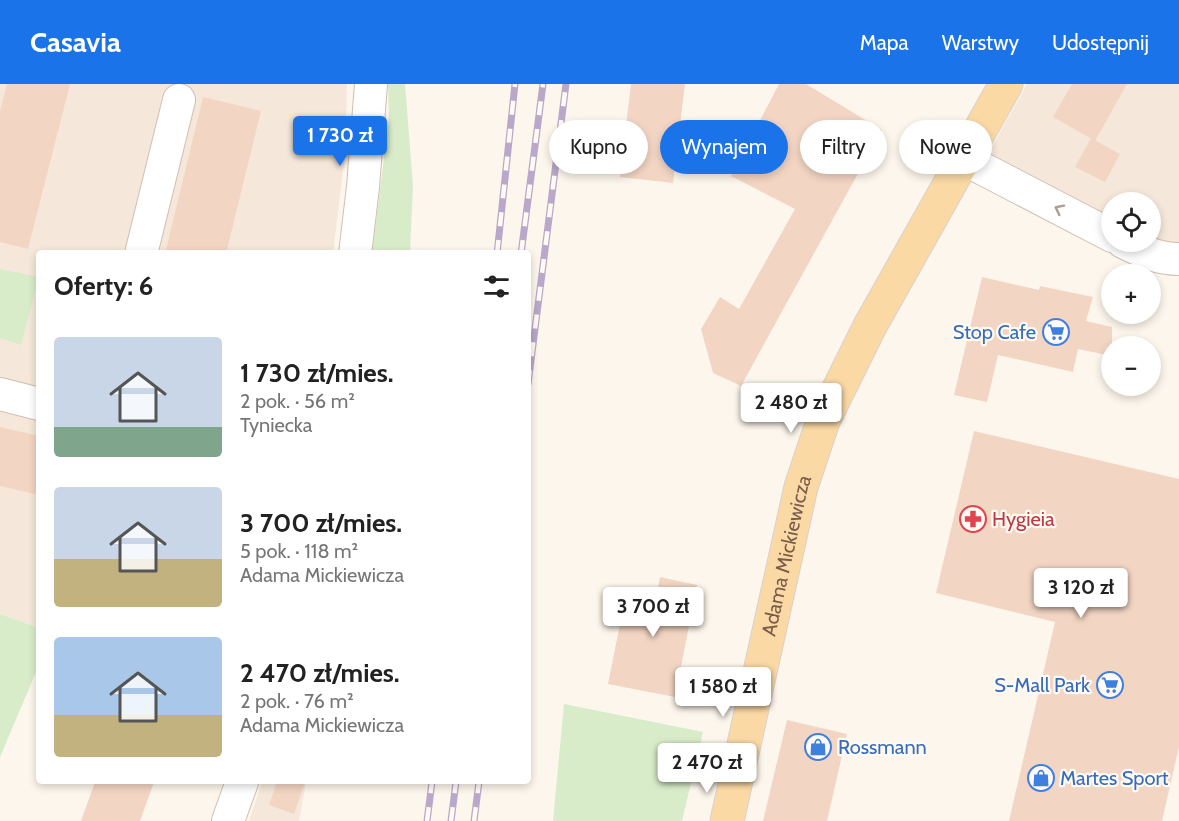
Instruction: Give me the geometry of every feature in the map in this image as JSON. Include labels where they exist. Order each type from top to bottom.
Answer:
[{"type":"main road","name":"Adama Mickiewicza","points":[[986,120],[1006,84]]},
{"type":"main road","name":"Adama Mickiewicza","points":[[727,821],[785,555],[811,452],[840,384],[956,174]]},
{"type":"street","points":[[355,250],[371,84]]},
{"type":"street","points":[[142,250],[179,100]]},
{"type":"street","points":[[992,174],[1101,230]]},
{"type":"street","points":[[1143,252],[1167,259],[1179,259]]},
{"type":"street","points":[[0,394],[36,403]]},
{"type":"street","points":[[228,821],[241,784]]},
{"type":"shaded area","points":[[0,84],[347,84],[345,155],[333,250],[36,250],[36,627],[0,614]]},
{"type":"shaded area","points":[[1027,84],[1179,84],[1179,250],[1161,245],[1161,192],[1101,192],[1101,221],[992,165],[992,147]]},
{"type":"shaded area","points":[[261,784],[306,784],[299,821],[249,821]]},
{"type":"green space","points":[[388,84],[405,84],[413,186],[410,250],[372,250],[389,119]]},
{"type":"green space","points":[[0,269],[36,276],[36,288],[21,345],[0,338]]},
{"type":"green space","points":[[0,614],[36,627],[36,672],[0,757]]},
{"type":"green space","points":[[564,704],[703,732],[682,821],[553,821]]},
{"type":"building","points":[[7,84],[70,84],[28,249],[0,242],[0,111]]},
{"type":"building","points":[[631,84],[685,84],[681,120],[660,120],[660,174],[674,174],[673,183],[620,177],[620,174],[648,174],[648,120],[627,120]]},
{"type":"building","points":[[779,84],[806,84],[865,120],[800,120],[800,174],[858,174],[741,386],[713,373],[701,329],[720,297],[739,309],[795,209],[731,176],[732,174],[788,174],[788,120],[760,120]]},
{"type":"building","points":[[1072,84],[1127,84],[1095,141],[1053,117]]},
{"type":"building","points":[[203,97],[261,111],[227,250],[166,250]]},
{"type":"building","points":[[1091,138],[1120,154],[1105,182],[1075,167]]},
{"type":"building","points":[[982,277],[1039,290],[1040,286],[1093,297],[1086,321],[1112,327],[1112,336],[1101,336],[1101,354],[1078,349],[1073,372],[998,355],[987,402],[954,395]]},
{"type":"building","points":[[0,427],[36,435],[36,494],[0,486]]},
{"type":"building","name":"S-Mall Park","points":[[974,431],[1179,479],[1179,747],[1162,821],[1009,821],[1055,622],[936,593]]},
{"type":"building","points":[[660,577],[697,585],[675,697],[608,684],[627,589],[657,594]]},
{"type":"building","points":[[787,720],[847,734],[827,821],[763,821]]},
{"type":"building","points":[[94,784],[153,784],[140,821],[81,821]]},
{"type":"building","points":[[276,784],[304,784],[294,814],[269,805]]},
{"type":"railway","points":[[497,250],[515,84]]},
{"type":"railway","points":[[522,250],[543,84]]},
{"type":"railway","points":[[531,360],[566,84]]},
{"type":"railway","points":[[427,821],[432,784]]},
{"type":"railway","points":[[451,821],[456,784]]},
{"type":"railway","points":[[474,821],[479,784]]},
{"type":"place","name":"Stop Cafe","points":[[1056,332]]},
{"type":"place","name":"Hygieia","points":[[973,519]]},
{"type":"place","name":"S-Mall Park","points":[[1110,685]]},
{"type":"place","name":"Rossmann","points":[[818,747]]},
{"type":"place","name":"Martes Sport","points":[[1041,778]]}]
